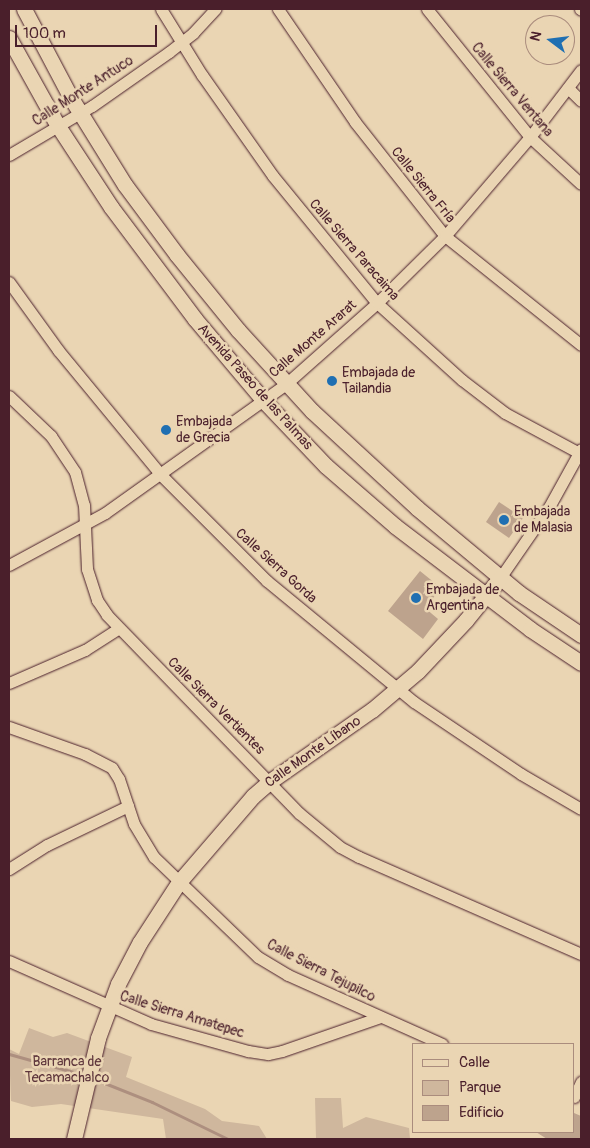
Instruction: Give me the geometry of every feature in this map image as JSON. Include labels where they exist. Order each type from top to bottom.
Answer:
[{"type":"main road","name":"Avenida Paseo de las Palmas","points":[[24,9],[80,113],[154,226],[238,330],[287,383],[378,473],[500,578],[581,635]]},
{"type":"main road","name":"Avenida Paseo de las Palmas","points":[[9,38],[58,126],[145,254],[265,402],[356,492],[486,596],[581,663]]},
{"type":"main road","name":"Calle Monte Líbano","points":[[74,1139],[98,1038],[126,965],[180,882],[213,840],[269,782],[364,715],[396,689],[424,664],[500,578]]},
{"type":"street","name":"Calle Sierra Paracaima","points":[[161,9],[181,43],[273,176],[377,303],[462,380],[505,412],[581,452]]},
{"type":"street","name":"Calle Monte Antuco","points":[[9,155],[80,113],[181,43],[215,9]]},
{"type":"street","name":"Calle Sierra Fría","points":[[278,9],[355,122],[445,236],[581,345]]},
{"type":"street","name":"Calle Sierra Ventana","points":[[426,9],[530,137],[581,184]]},
{"type":"street","name":"Calle Monte Ararat","points":[[9,565],[85,526],[265,402],[287,383],[377,303],[445,236],[530,137],[581,70]]},
{"type":"street","points":[[568,88],[581,101]]},
{"type":"street","name":"Calle Sierra Gorda","points":[[9,282],[58,350],[161,475],[267,580],[396,689],[480,748],[581,809]]},
{"type":"street","name":"Calle Sierra Vertientes","points":[[9,396],[65,453],[80,490],[91,585],[97,600],[119,628],[298,813],[340,847],[581,954]]},
{"type":"street","name":"Calle Monte Líbano","points":[[500,578],[549,507],[581,452]]},
{"type":"street","points":[[9,683],[85,650],[119,628]]},
{"type":"street","points":[[9,727],[102,761],[119,779],[128,806],[47,845],[9,868]]},
{"type":"street","name":"Calle Sierra Tejupilco","points":[[128,806],[143,841],[180,882],[258,957],[380,1017],[440,1043]]},
{"type":"street","name":"Calle Sierra Amatepec","points":[[9,961],[110,1008],[221,1045],[268,1054],[380,1017]]},
{"type":"street","points":[[575,1095],[581,1082]]},
{"type":"green space","name":"Barranca de Tecamachalco","points":[[29,1028],[53,1037],[67,1033],[132,1057],[126,1077],[205,1109],[222,1121],[259,1126],[267,1139],[166,1139],[163,1119],[61,1104],[32,1107],[11,1101],[9,1049],[19,1054]]},
{"type":"green space","points":[[315,1098],[341,1098],[343,1128],[366,1117],[409,1128],[410,1139],[316,1139]]},
{"type":"building","name":"Embajada de Malasia","points":[[499,502],[523,518],[509,538],[486,522]]},
{"type":"building","name":"Embajada de Argentina","points":[[420,571],[441,588],[425,608],[438,619],[423,639],[388,611]]},
{"type":"building","points":[[575,1113],[581,1116],[581,1139],[547,1139],[538,1133],[575,1133]]},
{"type":"waterway","points":[[9,1054],[84,1075]]},
{"type":"waterway","points":[[92,1078],[152,1102],[228,1139]]},
{"type":"place","name":"Embajada de Tailandia","points":[[332,381]]},
{"type":"place","name":"Embajada de Grecia","points":[[166,430]]},
{"type":"place","name":"Embajada de Malasia","points":[[504,520]]},
{"type":"place","name":"Embajada de Argentina","points":[[416,598]]}]
